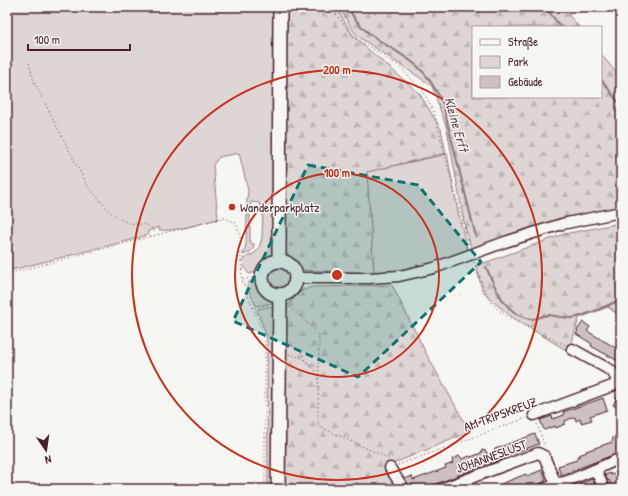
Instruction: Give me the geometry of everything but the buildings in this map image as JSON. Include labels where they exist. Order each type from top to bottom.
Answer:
[{"type":"main road","points":[[279,260],[280,7]]},
{"type":"main road","points":[[278,489],[283,300],[286,294],[291,290],[297,278],[293,267],[287,262],[279,260],[269,264],[262,275],[264,286],[283,300]]},
{"type":"street","points":[[297,278],[369,278],[399,276],[473,258],[504,242],[562,224],[621,212]]},
{"type":"street","points":[[572,348],[612,371],[620,382]]},
{"type":"street","name":"AM TRIPSKREUZ","points":[[534,415],[620,382]]},
{"type":"street","name":"JOHANNESLUST","points":[[441,489],[538,453],[544,456],[556,484]]},
{"type":"street","points":[[544,489],[565,482],[621,458]]},
{"type":"street","points":[[390,468],[404,489]]},
{"type":"street","points":[[594,470],[604,489]]},
{"type":"path","points":[[332,7],[353,36],[400,67],[423,92],[434,113],[473,258],[485,289],[493,304],[512,320],[572,348]]},
{"type":"path","points":[[29,63],[34,82],[87,185],[109,211],[118,218],[128,223],[147,225],[153,229],[155,235]]},
{"type":"path","points":[[7,274],[218,219],[225,218],[232,220],[237,224],[240,234],[242,280],[265,338],[265,489]]},
{"type":"path","points":[[242,280],[262,275]]},
{"type":"path","points":[[283,300],[318,334],[318,426],[390,458],[390,468]]},
{"type":"path","points":[[285,353],[303,358],[318,372]]},
{"type":"path","points":[[534,415],[545,446],[542,455]]},
{"type":"path","name":"AM TRIPSKREUZ","points":[[390,468],[534,415]]},
{"type":"highlighted area","points":[[308,165],[418,185],[481,262],[358,377],[233,321]]},
{"type":"green space","points":[[7,7],[276,7],[273,252],[269,259],[257,271],[250,274],[245,270],[243,259],[255,253],[259,248],[262,238],[263,211],[259,203],[251,202],[249,212],[246,211],[248,190],[239,153],[219,157],[213,165],[218,219],[173,230],[159,230],[159,227],[148,231],[147,235],[131,240],[7,271]]},
{"type":"green space","points":[[282,7],[336,7],[354,37],[419,93],[441,129],[446,153],[367,172],[374,273],[299,270],[285,252]]},
{"type":"green space","points":[[339,7],[562,7],[578,26],[472,26],[472,98],[602,98],[602,55],[621,79],[621,207],[561,218],[472,250],[465,227],[447,129],[432,86],[356,35]]},
{"type":"green space","points":[[447,154],[458,212],[468,252],[434,264],[399,272],[374,273],[366,172]]},
{"type":"green space","points":[[247,215],[250,215],[250,243],[254,244],[254,246],[251,251],[243,255],[246,245]]},
{"type":"green space","points":[[621,223],[621,317],[608,307],[579,318],[569,352],[512,317],[482,290],[476,266],[564,234]]},
{"type":"green space","points":[[279,263],[285,264],[293,272],[293,284],[285,292],[279,293],[273,292],[265,284],[264,278],[265,272],[273,264]]},
{"type":"green space","points":[[253,280],[263,288],[273,303],[256,306],[247,287],[249,282]]},
{"type":"green space","points":[[392,285],[427,355],[470,432],[387,466],[402,489],[282,489],[284,309],[301,291],[312,287]]},
{"type":"green space","points":[[621,300],[621,317],[608,306]]},
{"type":"green space","points":[[273,306],[275,336],[275,489],[268,489],[267,337],[257,311],[258,309]]},
{"type":"waterway","name":"Kleine Erft","points":[[348,7],[354,17],[369,34],[408,59],[421,70],[431,82],[442,101],[476,237]]},
{"type":"waterway","points":[[545,7],[560,26]]},
{"type":"waterway","points":[[602,80],[621,106]]},
{"type":"waterway","name":"Kleine Erft","points":[[486,267],[497,292],[507,306],[521,316],[530,319],[548,315],[569,318],[578,317],[621,299]]},
{"type":"place","name":"Wanderparkplatz","points":[[232,207]]}]
